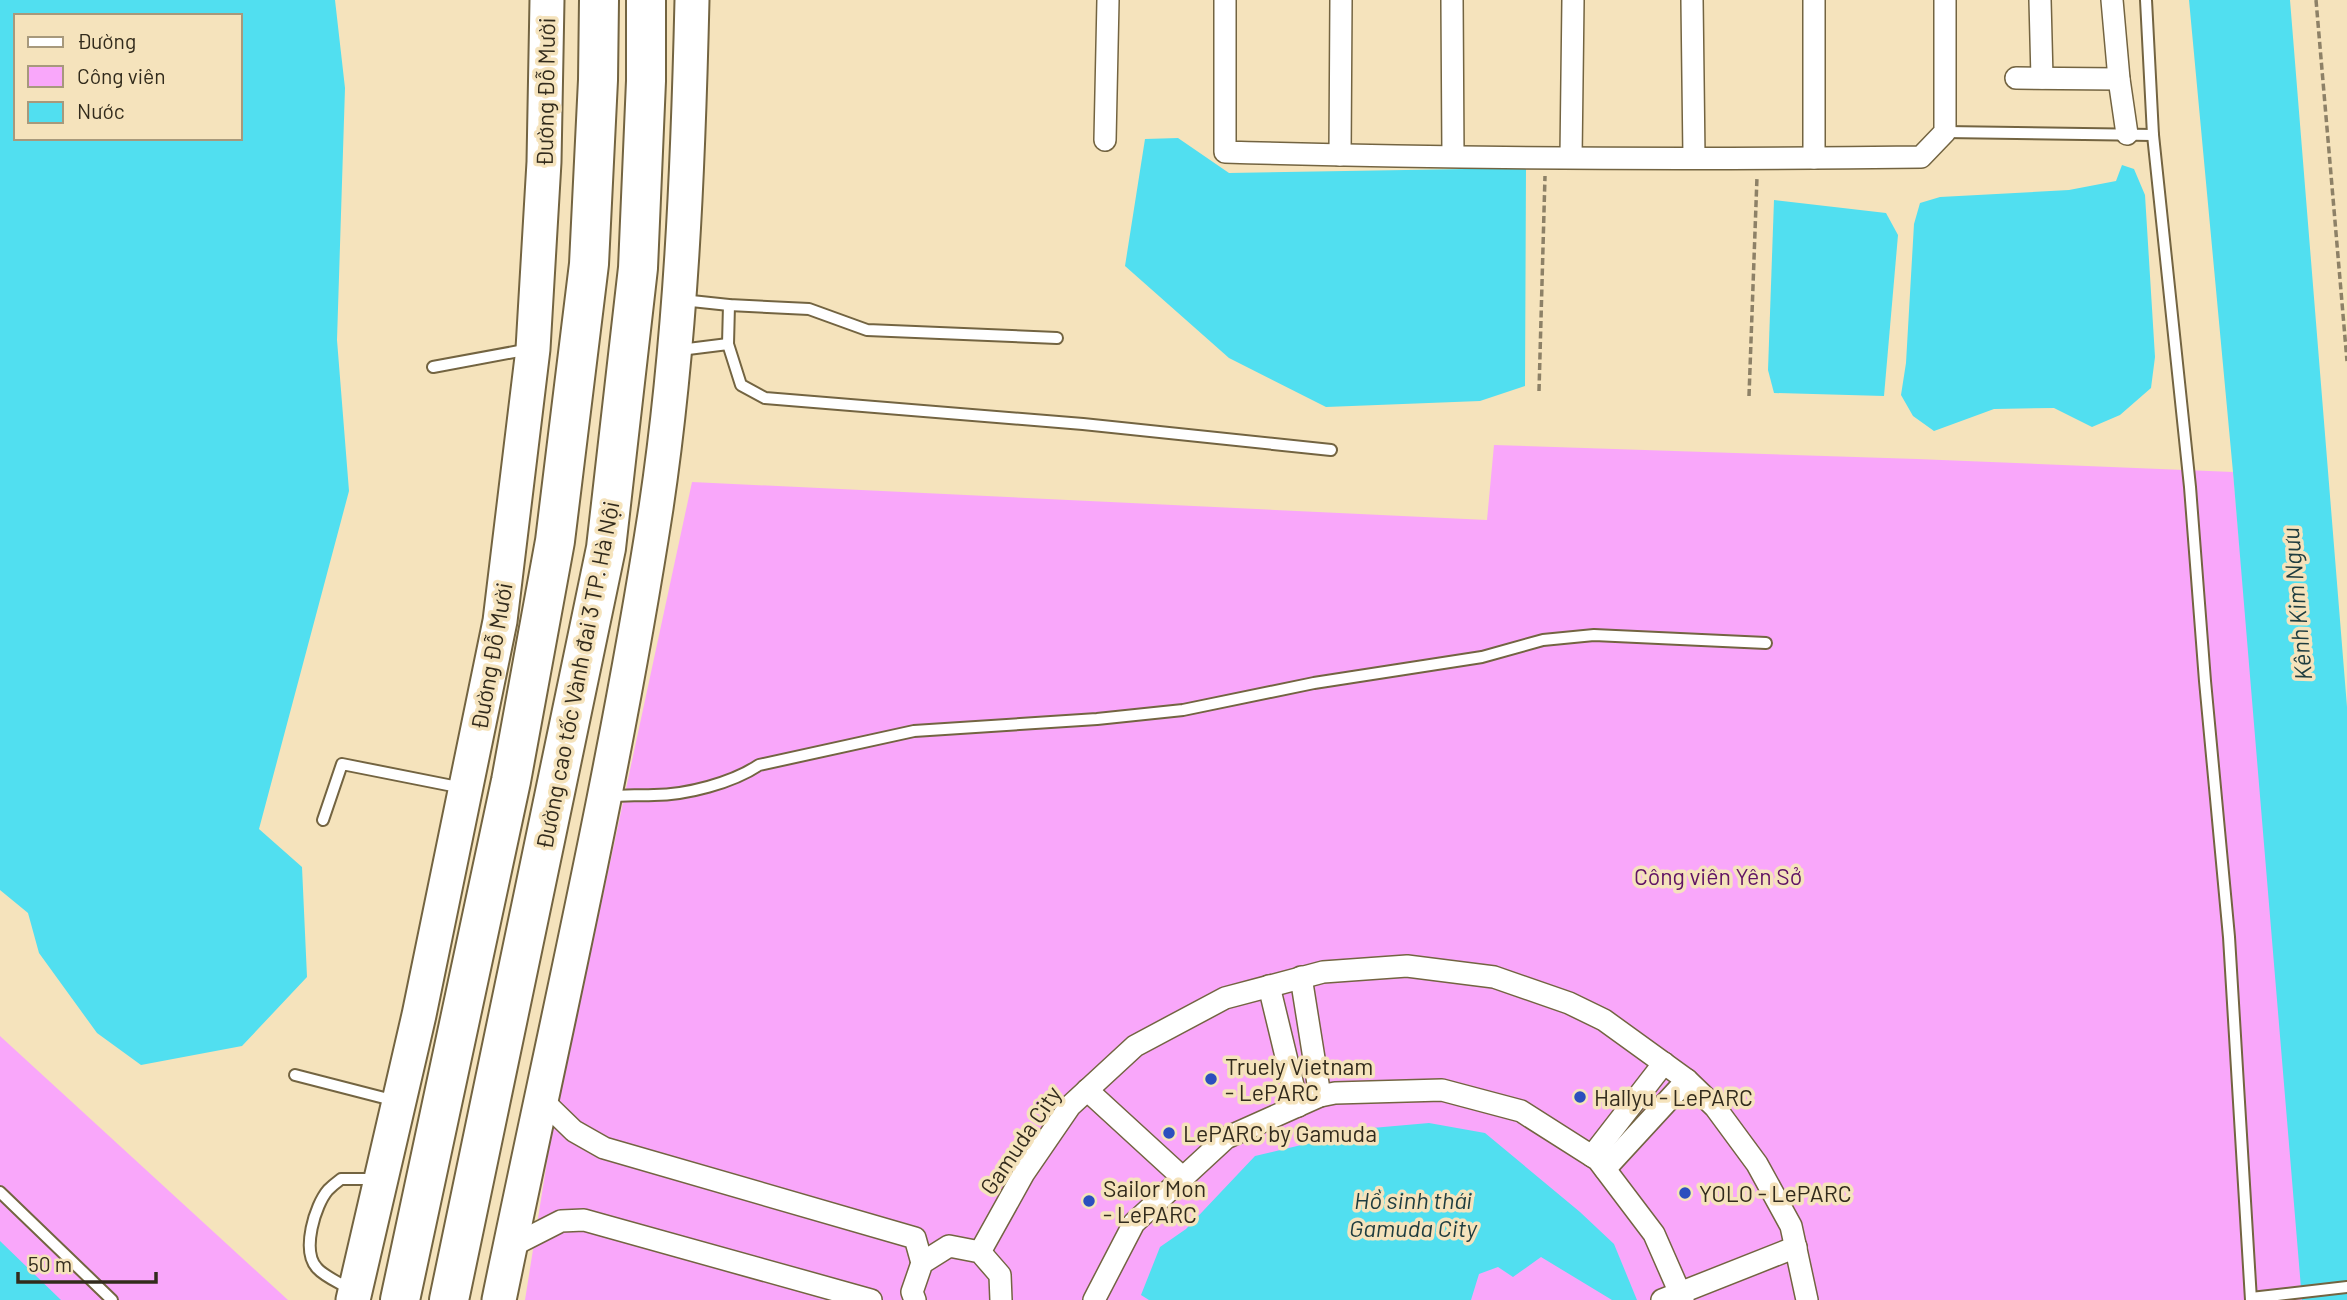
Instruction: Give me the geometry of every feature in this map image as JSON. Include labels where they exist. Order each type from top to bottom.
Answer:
[{"type":"highway","name":"Đường cao tốc Vành đai 3 TP. Hà Nội","points":[[400,1300],[511,781],[555,541],[589,264],[599,0]]},
{"type":"highway","name":"Đường cao tốc Vành đai 3 TP. Hà Nội","points":[[449,1300],[606,548],[638,268],[646,81],[646,0]]},
{"type":"main road","name":"Đường Đỗ Mười","points":[[353,1296],[399,1101],[500,621],[533,349],[544,162],[547,0]]},
{"type":"main road","points":[[499,1300],[603,798],[656,507],[674,351],[688,173],[692,0]]},
{"type":"street","points":[[1105,140],[1108,0]]},
{"type":"street","points":[[1225,0],[1225,152],[1758,158],[1921,157],[1945,132],[1945,0]]},
{"type":"street","points":[[1340,155],[1342,0]]},
{"type":"street","points":[[1452,0],[1453,156]]},
{"type":"street","points":[[1571,157],[1573,0]]},
{"type":"street","points":[[1692,0],[1694,157]]},
{"type":"street","points":[[1814,0],[1814,158]]},
{"type":"street","points":[[2040,0],[2042,78]]},
{"type":"street","points":[[2112,0],[2127,134]]},
{"type":"street","points":[[2015,78],[2119,79]]},
{"type":"street","name":"Gamuda City","points":[[980,1252],[1024,1173],[1070,1106],[1135,1046],[1225,998],[1323,972],[1407,966],[1494,977],[1569,1003],[1604,1020],[1686,1080],[1715,1107],[1757,1164],[1791,1226],[1807,1300]]},
{"type":"street","points":[[1301,977],[1321,1096]]},
{"type":"street","points":[[1269,986],[1298,1106]]},
{"type":"street","points":[[1598,1162],[1664,1063]]},
{"type":"street","points":[[1598,1162],[1686,1080]]},
{"type":"street","points":[[1092,1086],[1186,1175]]},
{"type":"street","points":[[1094,1300],[1134,1223],[1226,1138],[1321,1096],[1335,1093],[1442,1090],[1521,1111],[1598,1162],[1654,1234],[1675,1298],[1796,1247]]},
{"type":"street","points":[[540,1098],[575,1131],[604,1148],[915,1238],[922,1263]]},
{"type":"street","points":[[510,1247],[561,1221],[584,1220],[871,1300]]},
{"type":"street","points":[[907,1297],[922,1263],[949,1246],[980,1252],[1000,1275],[1001,1300]]},
{"type":"lane","points":[[2146,0],[2154,135],[2190,487],[2229,937],[2251,1299],[2347,1287]]},
{"type":"lane","points":[[1945,132],[2154,135]]},
{"type":"lane","points":[[678,299],[729,305],[810,309],[866,330],[1057,338]]},
{"type":"lane","points":[[729,305],[729,344],[741,386],[765,398],[1083,424],[1331,450]]},
{"type":"lane","points":[[674,351],[729,344]]},
{"type":"lane","points":[[433,367],[533,349]]},
{"type":"lane","points":[[603,798],[627,794],[655,796],[708,787],[747,773],[759,765],[914,731],[1097,719],[1183,710],[1314,683],[1482,657],[1543,640],[1594,635],[1766,643]]},
{"type":"lane","points":[[323,820],[342,764],[466,789]]},
{"type":"lane","points":[[295,1075],[399,1101]]},
{"type":"lane","points":[[353,1296],[316,1268],[311,1256],[309,1238],[318,1208],[328,1190],[341,1179],[381,1179]]},
{"type":"lane","points":[[0,1192],[112,1300]]},
{"type":"path","points":[[2316,0],[2347,361]]},
{"type":"path","points":[[1539,391],[1545,157]]},
{"type":"path","points":[[1749,396],[1758,158]]},
{"type":"green space","name":"Công viên Yên Sở","points":[[1494,445],[2233,472],[2307,1300],[525,1300],[559,1086],[571,1044],[692,482],[1487,520]]},
{"type":"green space","points":[[0,1036],[288,1300],[0,1300]]},
{"type":"water","points":[[0,0],[335,0],[345,88],[337,340],[349,491],[259,829],[302,867],[307,977],[242,1046],[141,1065],[97,1033],[39,953],[28,913],[0,890]]},
{"type":"water","name":"Kênh Kim Ngưu","points":[[2189,0],[2290,0],[2347,707],[2347,1300],[2302,1300],[2233,472]]},
{"type":"water","points":[[1178,138],[1229,173],[1526,168],[1525,386],[1480,401],[1326,407],[1229,358],[1125,266],[1145,139]]},
{"type":"water","points":[[2122,165],[2134,169],[2145,195],[2155,357],[2151,388],[2120,415],[2092,427],[2054,408],[1994,409],[1934,431],[1913,416],[1901,395],[1906,363],[1914,224],[1920,203],[1940,197],[2069,190],[2116,181]]},
{"type":"water","points":[[1774,200],[1886,213],[1898,235],[1884,396],[1774,393],[1768,370]]},
{"type":"water","name":"Hồ sinh thái Gamuda City","points":[[1429,1123],[1485,1133],[1580,1212],[1614,1244],[1637,1300],[1612,1300],[1541,1257],[1513,1277],[1498,1267],[1479,1274],[1471,1300],[1149,1300],[1141,1295],[1160,1247],[1186,1229],[1255,1156],[1372,1128]]},
{"type":"water","points":[[0,1241],[61,1300],[0,1300]]},
{"type":"place","name":"Truely Vietnam - LePARC","points":[[1211,1079]]},
{"type":"place","name":"Hallyu - LePARC","points":[[1580,1097]]},
{"type":"place","name":"LePARC by Gamuda","points":[[1169,1133]]},
{"type":"place","name":"YOLO - LePARC","points":[[1685,1193]]},
{"type":"place","name":"Sailor Mon - LePARC","points":[[1089,1201]]}]
